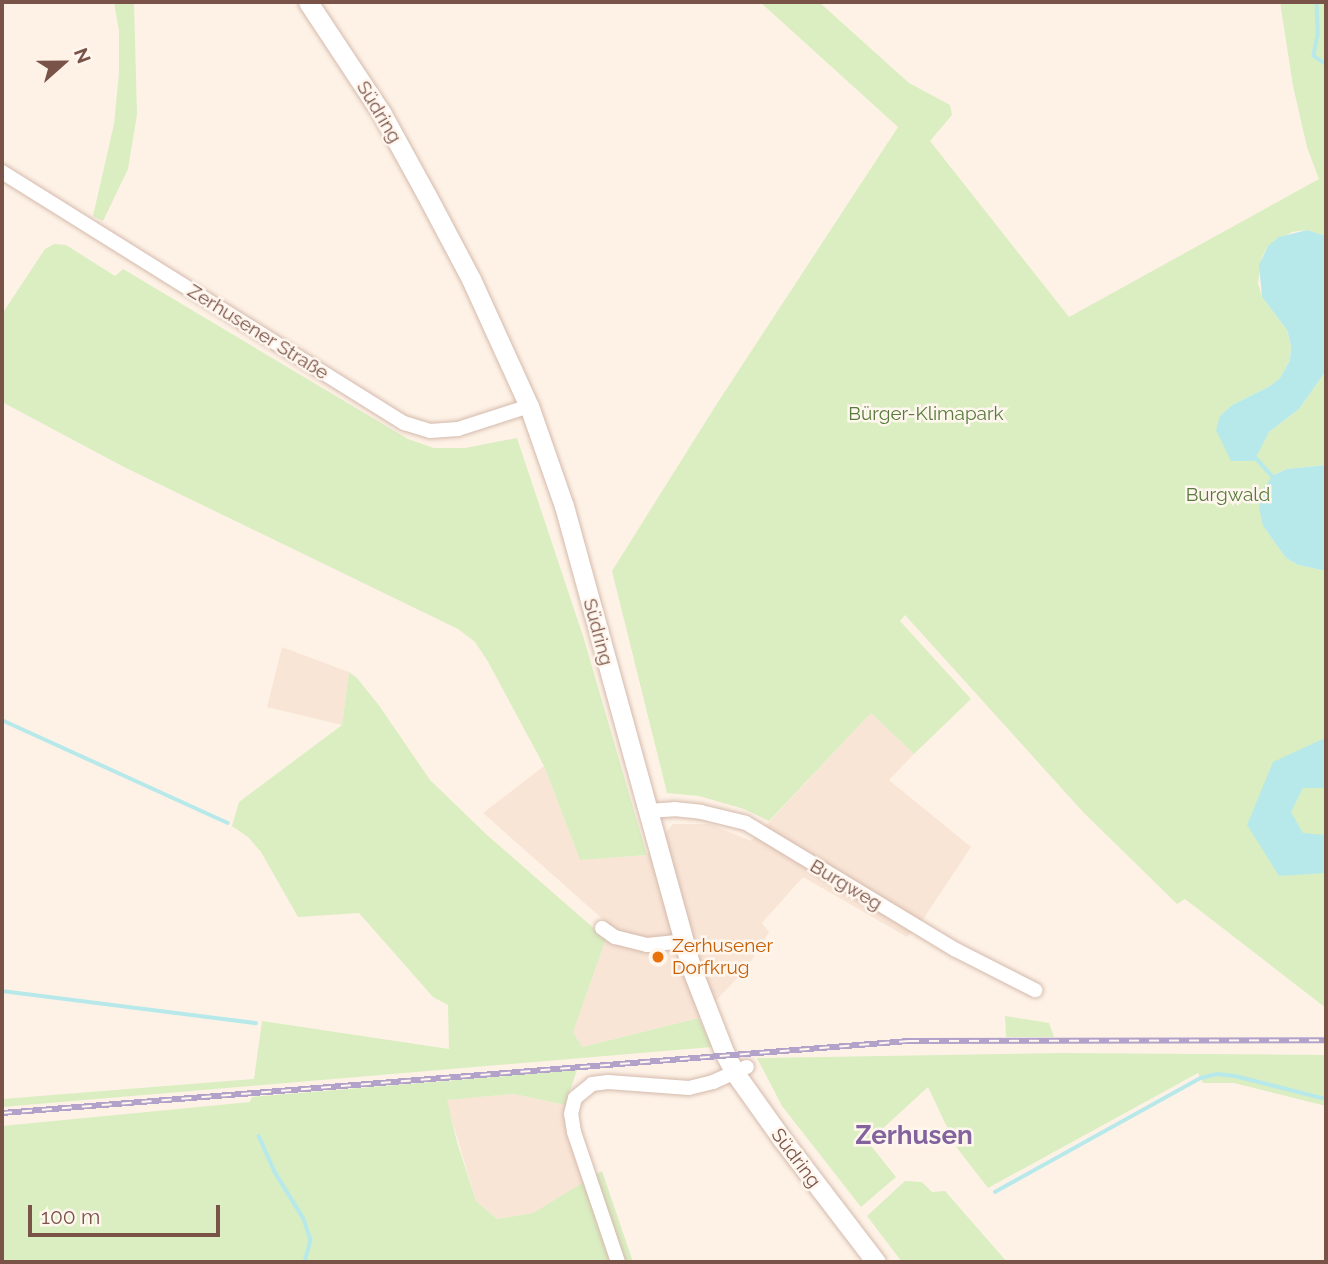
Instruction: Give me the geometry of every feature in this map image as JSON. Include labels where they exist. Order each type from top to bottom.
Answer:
[{"type":"main road","name":"Südring","points":[[308,2],[382,114],[426,194],[471,279],[528,407],[564,506],[684,942],[711,1021],[741,1070],[876,1262]]},
{"type":"street","name":"Zerhusener Straße","points":[[2,172],[404,423],[430,431],[458,429],[528,407]]},
{"type":"street","name":"Burgweg","points":[[648,811],[701,811],[746,824],[956,950],[1035,990]]},
{"type":"street","points":[[602,928],[615,937],[647,945],[684,942]]},
{"type":"street","points":[[618,1262],[574,1132],[570,1114],[575,1098],[592,1084],[608,1082],[689,1088],[741,1070]]},
{"type":"shaded area","points":[[282,647],[349,672],[342,725],[267,707]]},
{"type":"shaded area","points":[[871,713],[914,754],[889,780],[971,847],[924,918],[907,937],[803,877],[762,923],[769,932],[747,968],[699,1018],[582,1047],[573,1032],[606,939],[615,930],[483,813],[544,766],[580,860],[647,855],[673,824],[710,824],[751,841]]},
{"type":"shaded area","points":[[514,1094],[565,1105],[565,1126],[583,1183],[533,1213],[497,1219],[476,1201],[446,1100]]},
{"type":"green space","points":[[114,2],[134,2],[137,115],[128,169],[103,221],[93,216],[114,124],[119,73],[119,31]]},
{"type":"green space","points":[[760,2],[819,2],[909,83],[950,105],[952,115],[930,141],[1069,317],[1319,179],[1307,147],[1293,86],[1280,2],[1326,2],[1326,236],[1307,230],[1292,232],[1268,246],[1262,257],[1258,283],[1262,297],[1287,330],[1291,346],[1290,360],[1280,378],[1270,386],[1232,405],[1220,416],[1257,456],[1259,445],[1269,432],[1299,409],[1326,371],[1326,465],[1287,469],[1273,475],[1263,526],[1286,558],[1298,565],[1326,571],[1326,1008],[1185,899],[1177,904],[1083,812],[905,615],[900,621],[971,699],[914,754],[871,713],[769,821],[744,809],[699,796],[667,793],[612,571],[718,402],[898,127]]},
{"type":"green space","points":[[54,244],[66,245],[115,276],[123,269],[408,439],[434,448],[465,448],[517,438],[583,636],[647,855],[580,860],[544,766],[487,660],[475,642],[458,629],[124,467],[2,402],[2,314],[45,249]]},
{"type":"green space","points":[[349,672],[378,704],[430,780],[487,835],[606,939],[573,1032],[582,1047],[699,1018],[712,1047],[2,1107],[2,1099],[254,1079],[262,1021],[449,1049],[448,1005],[433,997],[359,913],[298,917],[261,852],[248,837],[232,826],[239,802],[342,725]]},
{"type":"green space","points":[[1005,1016],[1049,1023],[1054,1037],[1006,1037]]},
{"type":"green space","points":[[1061,1053],[1326,1055],[1326,1106],[1234,1083],[1203,1083],[1198,1073],[988,1188],[957,1148],[928,1087],[868,1142],[896,1177],[861,1207],[782,1106],[757,1058]]},
{"type":"green space","points":[[577,1070],[565,1105],[514,1094],[447,1100],[457,1142],[476,1201],[497,1219],[533,1213],[602,1171],[633,1262],[2,1262],[2,1126],[250,1102],[252,1097]]},
{"type":"green space","points":[[905,1181],[922,1182],[932,1192],[945,1191],[1007,1262],[902,1262],[867,1216]]},
{"type":"water","points":[[1307,230],[1326,236],[1326,371],[1299,409],[1269,432],[1254,461],[1231,461],[1216,430],[1220,416],[1232,405],[1280,378],[1290,360],[1291,346],[1287,330],[1262,297],[1259,265],[1268,246],[1279,237]]},
{"type":"water","points":[[1326,465],[1326,571],[1298,565],[1286,558],[1263,526],[1259,507],[1264,488],[1273,475],[1287,469]]},
{"type":"water","points":[[1325,738],[1326,788],[1303,788],[1291,812],[1303,833],[1326,835],[1326,873],[1279,876],[1247,825],[1273,762]]},
{"type":"waterway","points":[[1317,2],[1318,35],[1314,56],[1326,64]]},
{"type":"waterway","points":[[1256,458],[1272,476]]},
{"type":"waterway","points":[[2,720],[228,823]]},
{"type":"waterway","points":[[2,991],[256,1023]]},
{"type":"waterway","points":[[995,1192],[1201,1078],[1217,1074],[1235,1076],[1326,1099]]},
{"type":"waterway","points":[[259,1136],[275,1172],[304,1219],[311,1240],[305,1262]]},
{"type":"railway","points":[[2,1113],[909,1041],[1326,1040]]},
{"type":"place","name":"Zerhusener Dorfkrug","points":[[658,957]]},
{"type":"district","name":"Zerhusen","points":[[914,1136]]},
{"type":"park label","name":"Bürger-Klimapark","points":[[926,414]]},
{"type":"park label","name":"Burgwald","points":[[1228,495]]}]
